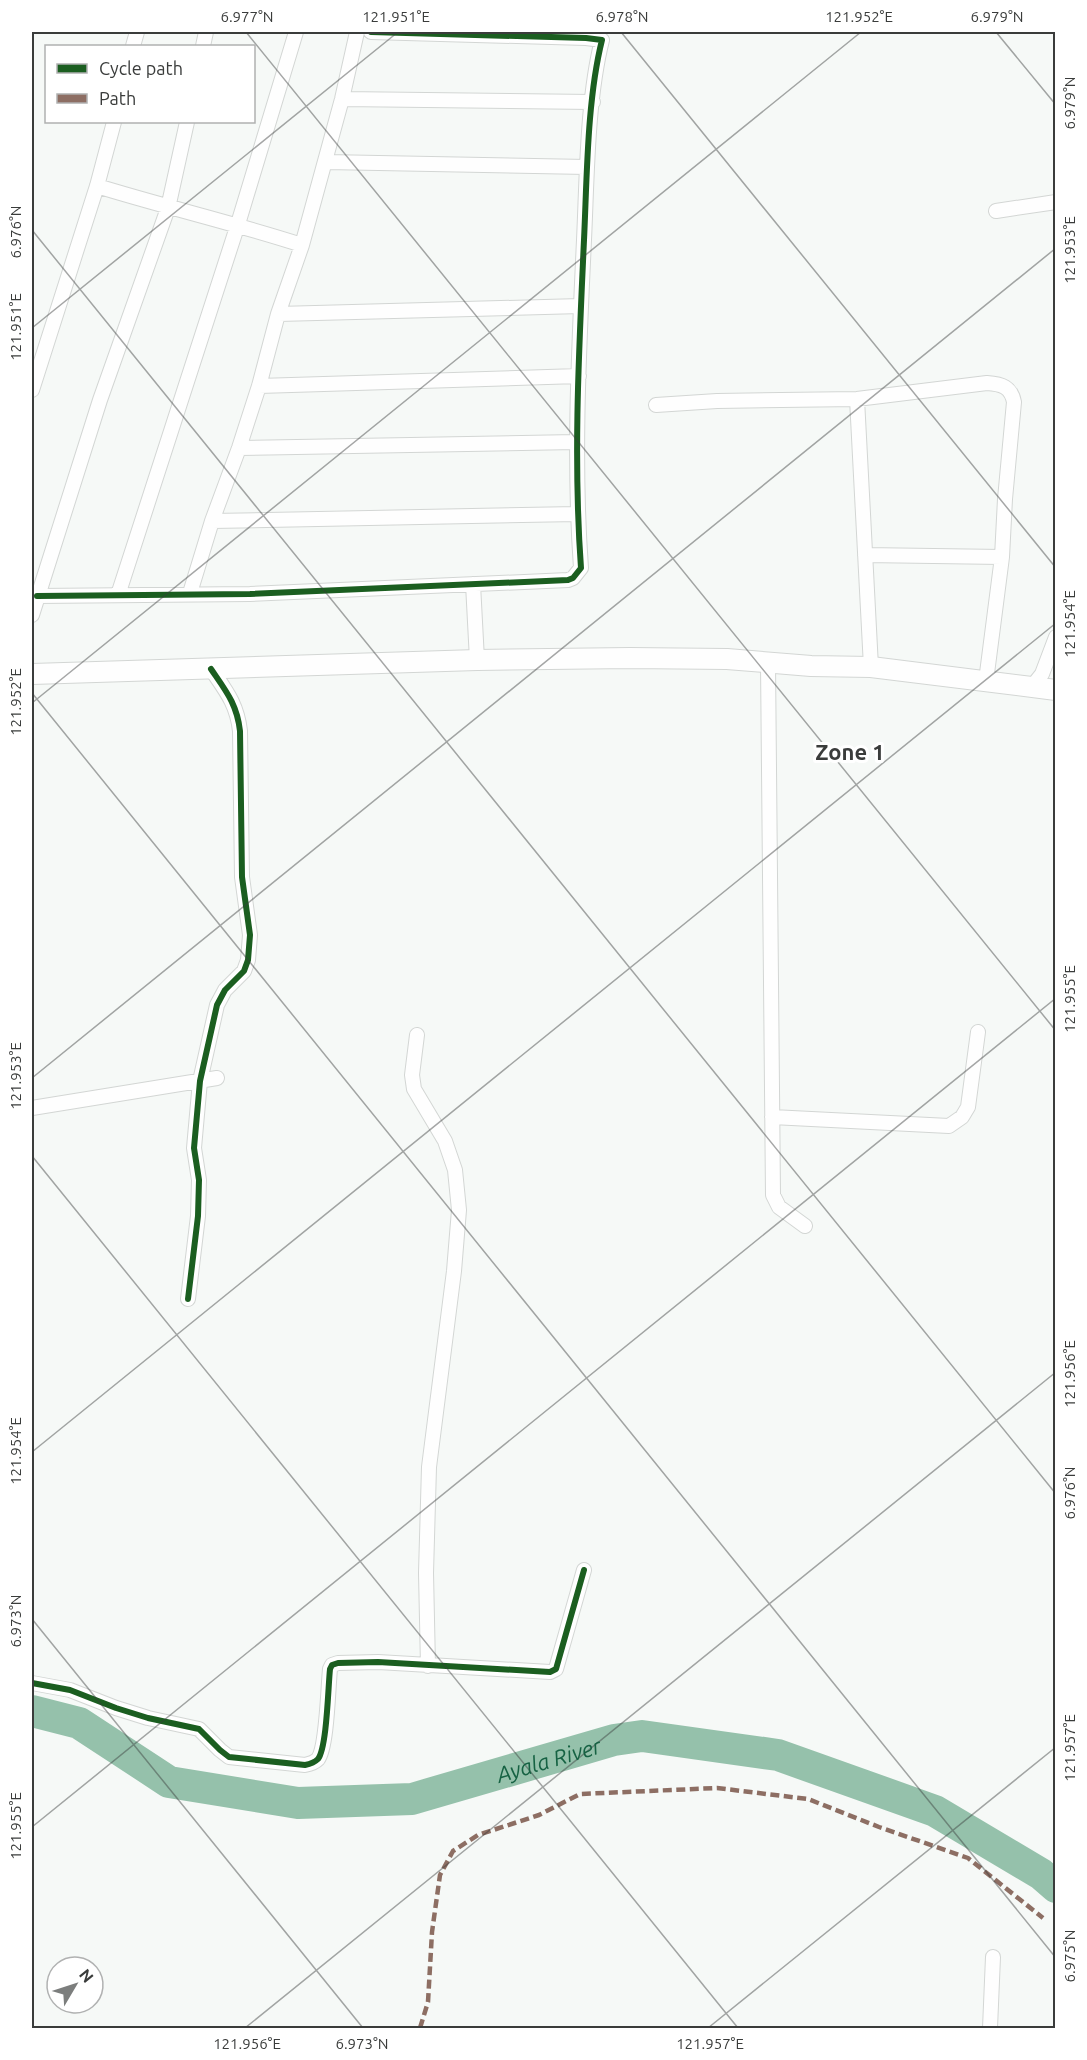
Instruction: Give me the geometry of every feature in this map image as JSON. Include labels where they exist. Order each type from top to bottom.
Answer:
[{"type":"street","points":[[118,595],[238,224],[296,32]]},
{"type":"street","points":[[190,594],[212,521],[239,448],[278,314],[302,245],[326,162],[357,32]]},
{"type":"street","points":[[37,596],[250,594],[473,584],[573,578],[581,568],[577,514],[576,442],[581,306],[587,167],[593,102],[603,36],[586,38],[371,32]]},
{"type":"street","points":[[342,99],[593,102]]},
{"type":"street","points":[[32,390],[97,186],[114,123]]},
{"type":"street","points":[[32,615],[100,400],[168,208],[187,123]]},
{"type":"street","points":[[326,162],[587,167]]},
{"type":"street","points":[[97,186],[168,208],[238,224],[302,245]]},
{"type":"street","points":[[996,211],[1056,202]]},
{"type":"street","points":[[278,314],[581,306]]},
{"type":"street","points":[[258,386],[579,376]]},
{"type":"street","points":[[656,405],[717,401],[857,399],[987,383],[1007,388],[1014,402],[1002,557],[986,681]]},
{"type":"street","points":[[857,399],[871,668]]},
{"type":"street","points":[[239,448],[576,442]]},
{"type":"street","points":[[212,521],[577,514]]},
{"type":"street","points":[[865,555],[1002,557]]},
{"type":"street","points":[[473,584],[477,660]]},
{"type":"street","points":[[1031,688],[1042,674],[1056,637]]},
{"type":"street","points":[[32,674],[477,660],[630,658],[727,660],[871,668],[1056,690]]},
{"type":"street","points":[[768,663],[772,1195],[779,1207],[805,1226]]},
{"type":"street","points":[[188,1299],[198,1216],[199,1180],[194,1148],[201,1081],[218,1005],[225,990],[244,971],[248,960],[250,935],[242,877],[238,714],[232,699],[211,669]]},
{"type":"street","points":[[772,1117],[949,1126],[962,1117],[968,1107],[978,1032]]},
{"type":"street","points":[[417,1035],[412,1075],[414,1089],[445,1142],[455,1170],[459,1210],[454,1271],[429,1467],[426,1573],[428,1666]]},
{"type":"street","points":[[32,1108],[217,1078]]},
{"type":"street","points":[[32,1683],[70,1690],[148,1718],[200,1729],[219,1750],[229,1756],[305,1765],[314,1763],[319,1757],[324,1737],[332,1665],[378,1662],[550,1672],[556,1669],[584,1570]]},
{"type":"street","points":[[990,2028],[993,1957]]},
{"type":"waterway","name":"Ayala River","points":[[32,1711],[79,1723],[169,1782],[298,1803],[412,1799],[614,1740],[642,1736],[778,1755],[935,1811],[1041,1874],[1056,1887]]},
{"type":"marked path","points":[[420,2028],[428,2002],[432,1932],[440,1875],[453,1851],[478,1835],[539,1815],[580,1794],[717,1788],[808,1799],[968,1858],[1043,1918]]},
{"type":"cycle path","points":[[37,596],[250,594],[568,580],[573,578],[581,568],[577,486],[580,322],[588,139],[593,88],[602,40],[371,32]]},
{"type":"cycle path","points":[[188,1299],[198,1216],[199,1180],[194,1148],[200,1081],[217,1005],[225,990],[244,971],[248,960],[250,935],[242,877],[239,721],[226,691],[211,669]]},
{"type":"cycle path","points":[[32,1683],[70,1690],[148,1718],[199,1729],[229,1757],[305,1765],[318,1759],[321,1752],[332,1665],[378,1662],[550,1672],[556,1669],[584,1570]]},
{"type":"district","name":"Zone 1","points":[[850,751]]}]
